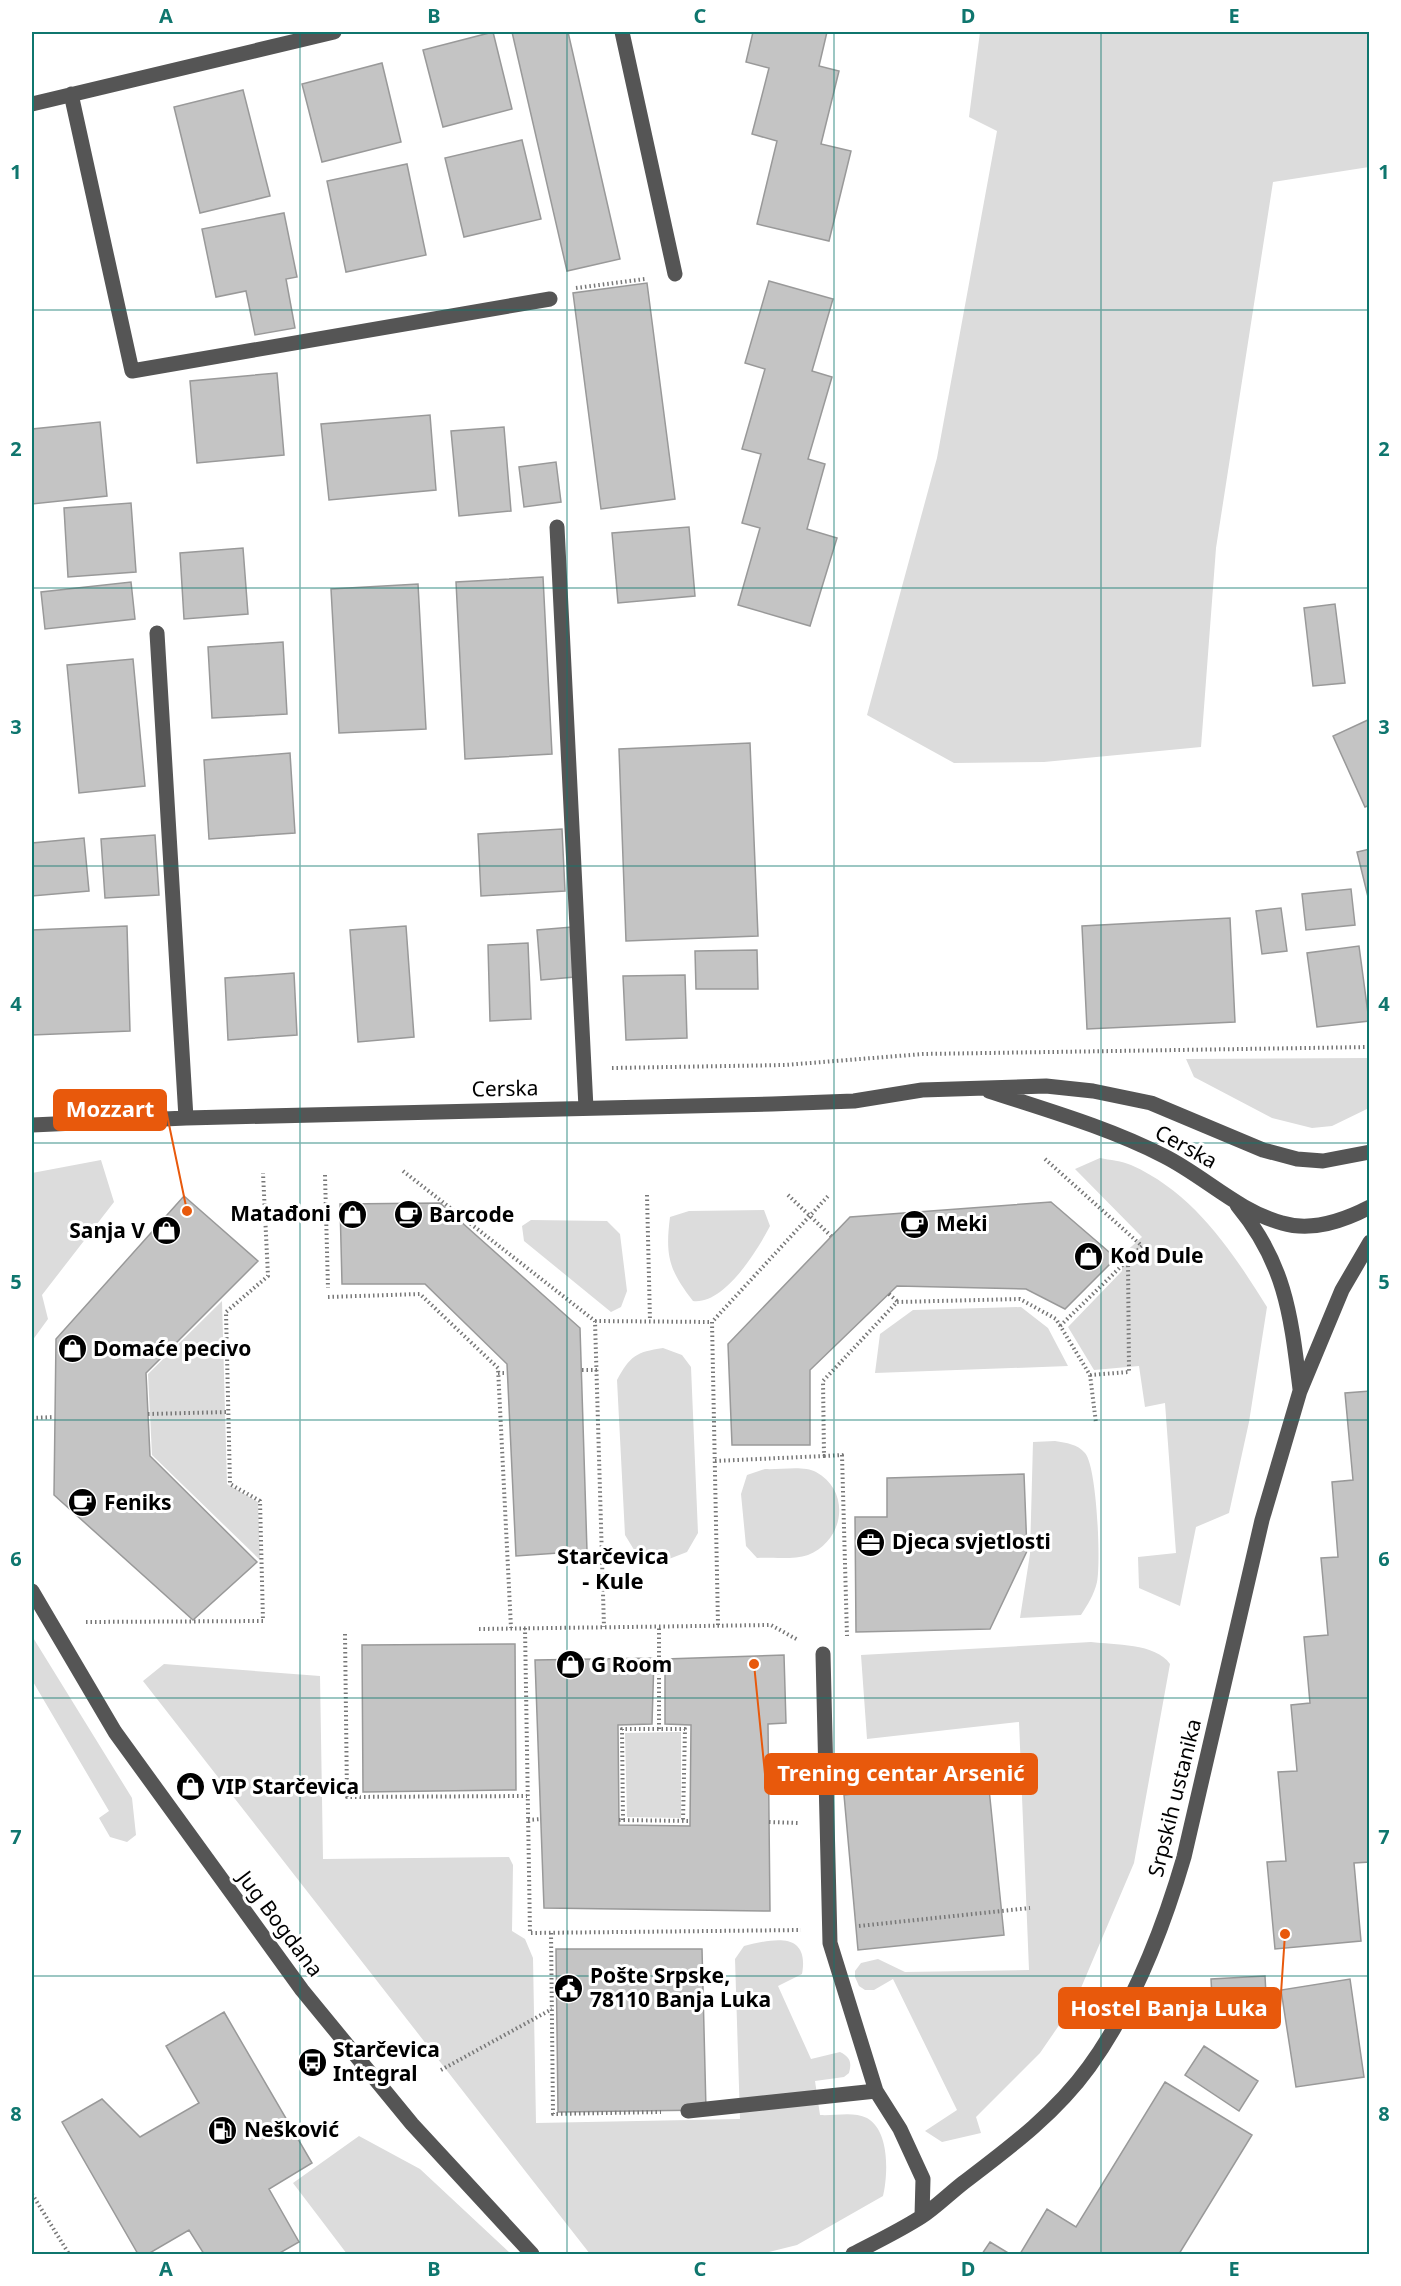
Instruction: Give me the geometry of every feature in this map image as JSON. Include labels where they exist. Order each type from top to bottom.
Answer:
[{"type":"street","points":[[32,104],[334,32]]},
{"type":"street","points":[[622,32],[675,274]]},
{"type":"street","points":[[71,94],[132,371],[550,299]]},
{"type":"street","points":[[557,527],[586,1108]]},
{"type":"street","points":[[157,633],[186,1118]]},
{"type":"street","name":"Cerska","points":[[32,1125],[186,1118],[854,1101],[922,1090],[1046,1086],[1151,1103],[1263,1150],[1297,1160],[1323,1161],[1370,1152]]},
{"type":"street","name":"Cerska","points":[[978,1088],[1116,1135],[1161,1154],[1189,1169],[1234,1201],[1284,1224],[1306,1226],[1338,1222],[1370,1207]]},
{"type":"street","points":[[1234,1201],[1260,1236],[1283,1284],[1290,1311],[1300,1391]]},
{"type":"street","name":"Srpskih ustanika","points":[[853,2254],[922,2216],[1027,2134],[1057,2106],[1094,2059],[1135,1989],[1173,1894],[1184,1857],[1263,1520],[1300,1391],[1342,1290],[1370,1242]]},
{"type":"street","name":"Jug Bogdana","points":[[32,1591],[115,1732],[302,1990],[412,2124],[532,2254]]},
{"type":"street","points":[[823,1654],[830,1943],[876,2091],[900,2129],[923,2179],[922,2216]]},
{"type":"street","points":[[688,2111],[876,2091]]},
{"type":"path","points":[[550,299],[572,289],[675,274]]},
{"type":"path","points":[[585,1069],[785,1065],[923,1054],[1370,1047]]},
{"type":"path","points":[[1045,1159],[1142,1246],[1060,1326]]},
{"type":"path","points":[[403,1171],[596,1321],[712,1322]]},
{"type":"path","points":[[86,1622],[262,1621],[260,1501],[230,1484],[226,1312],[268,1276],[263,1173]]},
{"type":"path","points":[[326,1175],[328,1288]]},
{"type":"path","points":[[647,1195],[650,1321]]},
{"type":"path","points":[[788,1195],[831,1236]]},
{"type":"path","points":[[718,1625],[712,1322],[829,1195]]},
{"type":"path","points":[[1090,1375],[1129,1372],[1128,1260]]},
{"type":"path","points":[[328,1297],[420,1293],[498,1368],[511,1628]]},
{"type":"path","points":[[889,1293],[897,1302]]},
{"type":"path","points":[[824,1456],[823,1381],[897,1302],[1020,1299],[1056,1319],[1090,1375],[1096,1423]]},
{"type":"path","points":[[596,1321],[604,1627]]},
{"type":"path","points":[[582,1370],[597,1370]]},
{"type":"path","points":[[498,1373],[507,1373]]},
{"type":"path","points":[[148,1414],[228,1412]]},
{"type":"path","points":[[32,1418],[54,1417]]},
{"type":"path","points":[[715,1461],[842,1455],[847,1643]]},
{"type":"path","points":[[479,1629],[771,1625],[823,1654]]},
{"type":"path","points":[[659,1626],[659,1729]]},
{"type":"path","points":[[525,1628],[531,1933],[829,1929],[1030,1908]]},
{"type":"path","points":[[345,1634],[347,1797],[527,1796]]},
{"type":"path","points":[[683,1821],[685,1729],[622,1729],[621,1820],[683,1821],[691,1821]]},
{"type":"path","points":[[528,1820],[541,1819]]},
{"type":"path","points":[[551,1933],[553,2114],[688,2111]]},
{"type":"path","points":[[441,2070],[552,2009]]},
{"type":"path","points":[[32,2194],[69,2254]]},
{"type":"shaded area","points":[[980,32],[1369,32],[1369,167],[1273,182],[1216,548],[1201,747],[1044,762],[954,763],[867,715],[937,458],[997,131],[969,117]]},
{"type":"shaded area","points":[[1369,1058],[1369,1108],[1332,1126],[1312,1128],[1272,1118],[1194,1077],[1186,1059]]},
{"type":"shaded area","points":[[1100,1158],[1127,1164],[1153,1177],[1192,1207],[1210,1225],[1240,1265],[1267,1307],[1249,1422],[1229,1513],[1196,1527],[1180,1606],[1139,1588],[1138,1557],[1176,1553],[1165,1403],[1145,1407],[1139,1366],[1094,1370],[1068,1327],[1122,1271],[1122,1255],[1142,1237],[1075,1169]]},
{"type":"shaded area","points":[[101,1160],[114,1202],[42,1295],[48,1319],[32,1341],[32,1173]]},
{"type":"shaded area","points":[[764,1210],[770,1226],[748,1262],[728,1286],[705,1300],[693,1301],[679,1280],[671,1262],[668,1242],[670,1217],[689,1211]]},
{"type":"shaded area","points":[[531,1220],[607,1221],[620,1234],[627,1291],[621,1307],[611,1312],[524,1241],[522,1226]]},
{"type":"shaded area","points":[[222,1301],[227,1484],[258,1502],[260,1560],[152,1455],[148,1374]]},
{"type":"shaded area","points":[[1021,1307],[1048,1328],[1068,1366],[875,1373],[880,1334],[913,1310]]},
{"type":"shaded area","points":[[663,1348],[682,1355],[691,1367],[698,1533],[687,1552],[656,1564],[636,1553],[625,1535],[617,1380],[635,1356]]},
{"type":"shaded area","points":[[1055,1441],[1072,1444],[1079,1448],[1085,1453],[1089,1462],[1097,1515],[1097,1582],[1081,1615],[1020,1618],[1030,1554],[1033,1442]]},
{"type":"shaded area","points":[[765,1469],[811,1470],[827,1480],[835,1491],[839,1503],[836,1527],[830,1538],[820,1548],[802,1557],[757,1558],[746,1546],[741,1494],[747,1475]]},
{"type":"shaded area","points":[[32,1636],[132,1798],[136,1835],[127,1842],[110,1837],[99,1818],[109,1811],[32,1680]]},
{"type":"shaded area","points":[[1091,1642],[1145,1649],[1164,1657],[1170,1664],[1134,1863],[1075,2002],[1040,2053],[976,2117],[981,2133],[942,2142],[925,2131],[957,2110],[893,1979],[874,1990],[865,1990],[859,1986],[855,1971],[861,1963],[878,1959],[905,1972],[1029,1970],[1019,1722],[867,1739],[861,1655]]},
{"type":"shaded area","points":[[164,1664],[320,1676],[323,1859],[509,1857],[513,1865],[512,1931],[525,1939],[533,1958],[536,2123],[740,2119],[735,1959],[744,1946],[777,1940],[795,1944],[803,1960],[802,1974],[778,1986],[811,2059],[840,2052],[848,2058],[850,2063],[849,2073],[844,2077],[815,2081],[820,2115],[862,2116],[874,2124],[880,2133],[886,2154],[883,2196],[797,2245],[761,2254],[590,2254],[143,1681]]},
{"type":"shaded area","points":[[681,1732],[681,1818],[627,1817],[625,1733]]},
{"type":"shaded area","points":[[359,2136],[420,2169],[511,2254],[347,2254],[293,2183]]},
{"type":"building","points":[[493,32],[512,109],[443,127],[423,50]]},
{"type":"building","points":[[512,32],[568,32],[620,259],[567,271]]},
{"type":"building","points":[[753,32],[827,32],[819,66],[839,71],[821,144],[851,151],[829,241],[757,224],[777,141],[752,134],[769,68],[746,62]]},
{"type":"building","points":[[382,63],[401,142],[322,162],[302,84]]},
{"type":"building","points":[[243,90],[270,196],[200,213],[174,107]]},
{"type":"building","points":[[522,140],[541,219],[464,237],[445,158]]},
{"type":"building","points":[[407,164],[426,255],[346,272],[327,181]]},
{"type":"building","points":[[284,213],[297,277],[286,279],[295,328],[255,335],[246,291],[216,297],[202,229]]},
{"type":"building","points":[[769,281],[833,299],[812,371],[832,377],[808,459],[825,464],[807,529],[837,538],[810,626],[738,605],[760,528],[742,523],[761,454],[742,449],[765,369],[745,363]]},
{"type":"building","points":[[647,283],[675,499],[601,509],[573,293]]},
{"type":"building","points":[[277,373],[284,455],[197,463],[190,381]]},
{"type":"building","points":[[430,415],[436,490],[329,500],[321,424]]},
{"type":"building","points":[[100,422],[107,496],[32,504],[32,429]]},
{"type":"building","points":[[504,427],[511,511],[459,516],[451,431]]},
{"type":"building","points":[[556,462],[561,502],[524,507],[519,467]]},
{"type":"building","points":[[131,503],[136,572],[68,577],[64,508]]},
{"type":"building","points":[[689,527],[695,596],[618,603],[612,533]]},
{"type":"building","points":[[243,548],[248,614],[184,619],[180,553]]},
{"type":"building","points":[[543,577],[552,754],[465,759],[456,582]]},
{"type":"building","points":[[131,582],[135,619],[45,629],[41,592]]},
{"type":"building","points":[[418,584],[426,729],[339,733],[331,589]]},
{"type":"building","points":[[1335,604],[1345,683],[1313,686],[1304,608]]},
{"type":"building","points":[[283,642],[287,714],[212,718],[208,647]]},
{"type":"building","points":[[133,659],[145,786],[79,793],[67,665]]},
{"type":"building","points":[[1370,719],[1370,805],[1365,807],[1333,736]]},
{"type":"building","points":[[750,743],[758,936],[626,941],[619,749]]},
{"type":"building","points":[[290,753],[295,833],[209,839],[204,760]]},
{"type":"building","points":[[562,829],[565,891],[481,896],[478,834]]},
{"type":"building","points":[[155,835],[159,895],[105,898],[101,839]]},
{"type":"building","points":[[84,838],[89,891],[32,896],[32,843]]},
{"type":"building","points":[[1370,849],[1370,901],[1369,901],[1357,852]]},
{"type":"building","points":[[1351,889],[1355,925],[1306,930],[1302,894]]},
{"type":"building","points":[[1281,908],[1287,951],[1262,954],[1256,911]]},
{"type":"building","points":[[1230,918],[1235,1022],[1087,1029],[1082,926]]},
{"type":"building","points":[[127,926],[130,1031],[32,1035],[32,930]]},
{"type":"building","points":[[406,926],[414,1037],[358,1042],[350,930]]},
{"type":"building","points":[[572,927],[575,977],[541,980],[537,930]]},
{"type":"building","points":[[528,943],[531,1019],[490,1021],[488,945]]},
{"type":"building","points":[[1359,946],[1369,1021],[1317,1027],[1307,953]]},
{"type":"building","points":[[757,950],[758,989],[696,989],[695,951]]},
{"type":"building","points":[[294,973],[297,1035],[228,1040],[225,978]]},
{"type":"building","points":[[685,975],[687,1038],[626,1040],[623,976]]},
{"type":"building","points":[[184,1196],[258,1261],[146,1373],[150,1456],[257,1562],[193,1620],[54,1495],[56,1339]]},
{"type":"building","points":[[1051,1202],[1116,1258],[1065,1309],[1026,1289],[897,1286],[810,1370],[810,1445],[732,1445],[728,1344],[850,1217]]},
{"type":"building","points":[[440,1203],[580,1328],[587,1551],[516,1556],[507,1364],[425,1284],[342,1284],[340,1204]]},
{"type":"building","points":[[1370,1391],[1370,1862],[1354,1863],[1361,1941],[1275,1949],[1267,1862],[1286,1861],[1278,1772],[1297,1771],[1291,1705],[1310,1703],[1304,1637],[1328,1635],[1321,1558],[1338,1557],[1332,1482],[1353,1480],[1345,1393]]},
{"type":"building","points":[[1024,1474],[1027,1551],[990,1629],[856,1632],[855,1517],[887,1517],[887,1478]]},
{"type":"building","points":[[515,1644],[516,1790],[363,1792],[362,1645]]},
{"type":"building","points":[[784,1655],[786,1723],[768,1724],[770,1911],[544,1908],[535,1660],[654,1658],[652,1724],[618,1725],[619,1825],[690,1826],[691,1725],[665,1724],[665,1659]]},
{"type":"building","points":[[988,1779],[1004,1935],[858,1950],[844,1795]]},
{"type":"building","points":[[556,1949],[702,1949],[706,2110],[558,2112]]},
{"type":"building","points":[[1265,1976],[1267,2013],[1213,2016],[1211,1979]]},
{"type":"building","points":[[1350,1979],[1364,2077],[1296,2087],[1281,1990]]},
{"type":"building","name":"Nešković","points":[[224,2012],[312,2163],[269,2189],[299,2242],[278,2254],[204,2254],[189,2230],[148,2254],[138,2254],[62,2122],[102,2099],[140,2137],[199,2103],[166,2046]]},
{"type":"building","points":[[1204,2046],[1258,2081],[1239,2111],[1185,2075]]},
{"type":"building","points":[[1165,2082],[1252,2135],[1179,2254],[1020,2254],[1047,2209],[1076,2227]]},
{"type":"building","points":[[990,2242],[1010,2254],[982,2254]]},
{"type":"place","name":"Mozzart","points":[[187,1211]]},
{"type":"place","name":"Matađoni","points":[[352,1214]]},
{"type":"place","name":"Barcode","points":[[408,1215]]},
{"type":"place","name":"Meki","points":[[915,1224]]},
{"type":"place","name":"Sanja V","points":[[166,1231]]},
{"type":"place","name":"Kod Dule","points":[[1089,1256]]},
{"type":"place","name":"Domaće pecivo","points":[[72,1349]]},
{"type":"place","name":"Feniks","points":[[83,1503]]},
{"type":"place","name":"Djeca svjetlosti","points":[[871,1542]]},
{"type":"place","name":"Trening centar Arsenić","points":[[754,1664]]},
{"type":"place","name":"G Room","points":[[570,1665]]},
{"type":"place","name":"VIP Starčevica","points":[[191,1787]]},
{"type":"place","name":"Hostel Banja Luka","points":[[1285,1934]]},
{"type":"place","name":"Pošte Srpske, 78110 Banja Luka","points":[[569,1988]]},
{"type":"place","name":"Starčevica Integral","points":[[312,2062]]},
{"type":"place","name":"Nešković","points":[[223,2130]]},
{"type":"district","name":"Starčevica - Kule","points":[[613,1568]]}]
